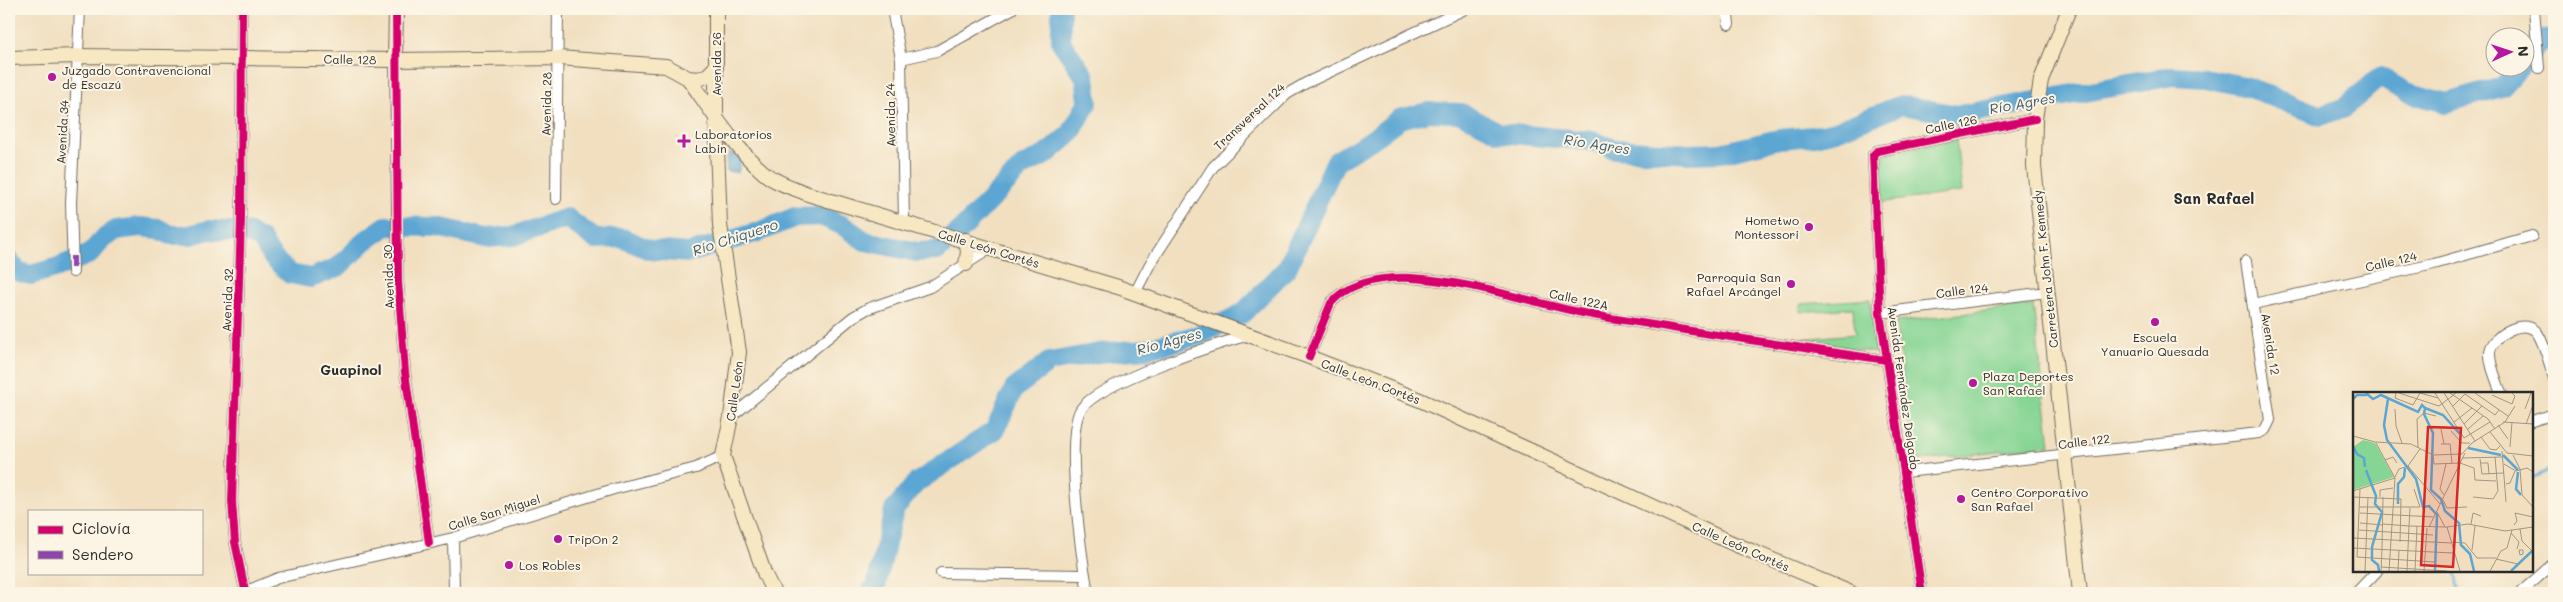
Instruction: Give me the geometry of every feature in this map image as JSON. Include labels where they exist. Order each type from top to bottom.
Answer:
[{"type":"main road","name":"Avenida 30","points":[[395,60],[396,9]]},
{"type":"main road","name":"Avenida 26","points":[[716,9],[716,120]]},
{"type":"main road","name":"Carretera John F. Kennedy","points":[[2069,9],[2041,80],[2036,113],[2034,166],[2080,593]]},
{"type":"main road","name":"Calle 128","points":[[9,58],[78,56],[395,60],[559,58],[666,66],[688,78]]},
{"type":"main road","points":[[688,78],[704,78],[716,67]]},
{"type":"main road","name":"Calle León Cortés","points":[[688,78],[716,120],[739,146],[764,173],[784,184],[808,194],[964,239],[1135,293],[1309,356],[1420,400],[1732,542],[1851,593]]},
{"type":"main road","name":"Calle León","points":[[716,120],[720,225],[739,352],[731,417],[723,456]]},
{"type":"main road","points":[[717,152],[723,146],[739,146]]},
{"type":"main road","points":[[964,239],[968,252],[966,264]]},
{"type":"main road","points":[[723,456],[765,574],[774,593]]},
{"type":"street","name":"Avenida 34","points":[[73,272],[70,203],[80,9]]},
{"type":"street","name":"Avenida 32","points":[[242,9],[241,220],[232,501],[235,542],[243,592]]},
{"type":"street","name":"Avenida 28","points":[[556,199],[559,58],[558,9]]},
{"type":"street","name":"Avenida 24","points":[[892,9],[901,59],[904,222]]},
{"type":"street","points":[[901,59],[937,51],[1012,9]]},
{"type":"street","name":"Transversal 124","points":[[1135,293],[1150,264],[1213,167],[1287,94],[1306,83],[1465,9]]},
{"type":"street","points":[[1727,9],[1730,24]]},
{"type":"street","points":[[2534,9],[2539,68]]},
{"type":"street","name":"Avenida 30","points":[[395,60],[397,242],[405,372],[429,543]]},
{"type":"street","name":"Calle 126","points":[[1872,155],[1877,151],[2036,113]]},
{"type":"street","name":"Avenida Fernández Delgado","points":[[1872,155],[1880,313],[1922,593]]},
{"type":"street","name":"Calle 124","points":[[2252,304],[2434,264],[2532,236]]},
{"type":"street","points":[[731,417],[853,317],[867,309],[930,287],[991,248]]},
{"type":"street","name":"Avenida 12","points":[[2246,261],[2270,420],[2266,430]]},
{"type":"street","name":"Calle 122A","points":[[1309,356],[1331,303],[1337,296],[1363,283],[1385,278],[1412,278],[1479,287],[1578,312],[1784,346],[1886,360]]},
{"type":"street","name":"Calle 124","points":[[1880,313],[2047,292]]},
{"type":"street","points":[[2500,392],[2490,353],[2492,346],[2500,336],[2521,326],[2531,327],[2538,333],[2554,378]]},
{"type":"street","points":[[1088,593],[1075,502],[1075,428],[1081,410],[1095,395],[1115,385],[1219,342],[1250,335]]},
{"type":"street","points":[[2533,421],[2554,414]]},
{"type":"street","name":"Calle 122","points":[[1905,472],[2066,456],[2259,433],[2266,430]]},
{"type":"street","name":"Calle San Miguel","points":[[243,592],[278,578],[453,538],[614,489],[696,468],[723,456]]},
{"type":"street","points":[[453,538],[454,593]]},
{"type":"street","points":[[2520,593],[2554,563]]},
{"type":"street","points":[[2356,593],[2376,572]]},
{"type":"street","points":[[941,573],[1084,575]]},
{"type":"green space","points":[[1956,140],[1962,192],[1878,203],[1876,156]]},
{"type":"green space","points":[[1870,299],[1876,353],[1800,339],[1855,334],[1853,308],[1800,312],[1800,304]]},
{"type":"green space","name":"Plaza Deportes San Rafael","points":[[2033,305],[2050,445],[1913,461],[1896,322]]},
{"type":"water","points":[[729,153],[736,154],[741,160],[738,173],[727,171],[726,161]]},
{"type":"waterway","name":"Río Chiquero","points":[[9,260],[19,272],[31,275],[58,267],[90,254],[102,240],[116,230],[140,227],[159,229],[171,235],[190,235],[209,230],[247,232],[261,239],[273,258],[290,274],[311,278],[338,267],[365,241],[386,226],[437,227],[486,238],[513,236],[567,218],[595,239],[622,238],[650,250],[689,253],[761,231],[795,217],[821,216],[842,225],[865,241],[917,252],[937,251],[962,229],[1023,166],[1047,154],[1071,133],[1088,102],[1085,77],[1061,42],[1061,9]]},
{"type":"waterway","name":"Río Agres","points":[[2536,48],[2542,40],[2554,39]]},
{"type":"waterway","name":"Río Agres","points":[[869,593],[876,586],[894,510],[916,483],[995,430],[1014,389],[1049,362],[1099,353],[1147,349],[1199,335],[1243,313],[1287,268],[1336,161],[1370,141],[1399,119],[1428,112],[1461,113],[1500,133],[1592,141],[1615,149],[1690,154],[1721,153],[1779,139],[1814,136],[1836,131],[1901,105],[1959,115],[2173,76],[2205,78],[2248,87],[2321,116],[2345,107],[2380,77],[2406,92],[2446,103],[2502,87],[2510,78]]},
{"type":"waterway","points":[[2533,478],[2554,468]]},
{"type":"waterway","points":[[2455,572],[2459,593]]},
{"type":"marked path","points":[[73,256],[73,272]]},
{"type":"cycle path","points":[[242,9],[241,219],[232,501],[235,542],[245,590]]},
{"type":"cycle path","points":[[396,9],[398,281],[405,372],[429,543]]},
{"type":"cycle path","points":[[1922,593],[1880,313],[1873,155],[1877,151],[2035,119]]},
{"type":"cycle path","points":[[1309,357],[1331,303],[1339,296],[1357,285],[1368,282],[1389,278],[1411,278],[1475,287],[1601,317],[1886,360]]},
{"type":"place","name":"Juzgado Contravencional de Escazú","points":[[52,77]]},
{"type":"place","name":"Laboratorios Labin","points":[[684,141]]},
{"type":"place","name":"Hometwo Montessori","points":[[1809,227]]},
{"type":"place","name":"Parroquia San Rafael Arcángel","points":[[1791,284]]},
{"type":"place","name":"Escuela Yanuario Quesada","points":[[2155,322]]},
{"type":"place","name":"Plaza Deportes San Rafael","points":[[1973,383]]},
{"type":"place","name":"Centro Corporativo San Rafael","points":[[1961,499]]},
{"type":"place","name":"TripOn 2","points":[[558,539]]},
{"type":"place","name":"Los Robles","points":[[509,565]]},
{"type":"district","name":"San Rafael","points":[[2214,198]]},
{"type":"district","name":"Guapinol","points":[[351,369]]}]
